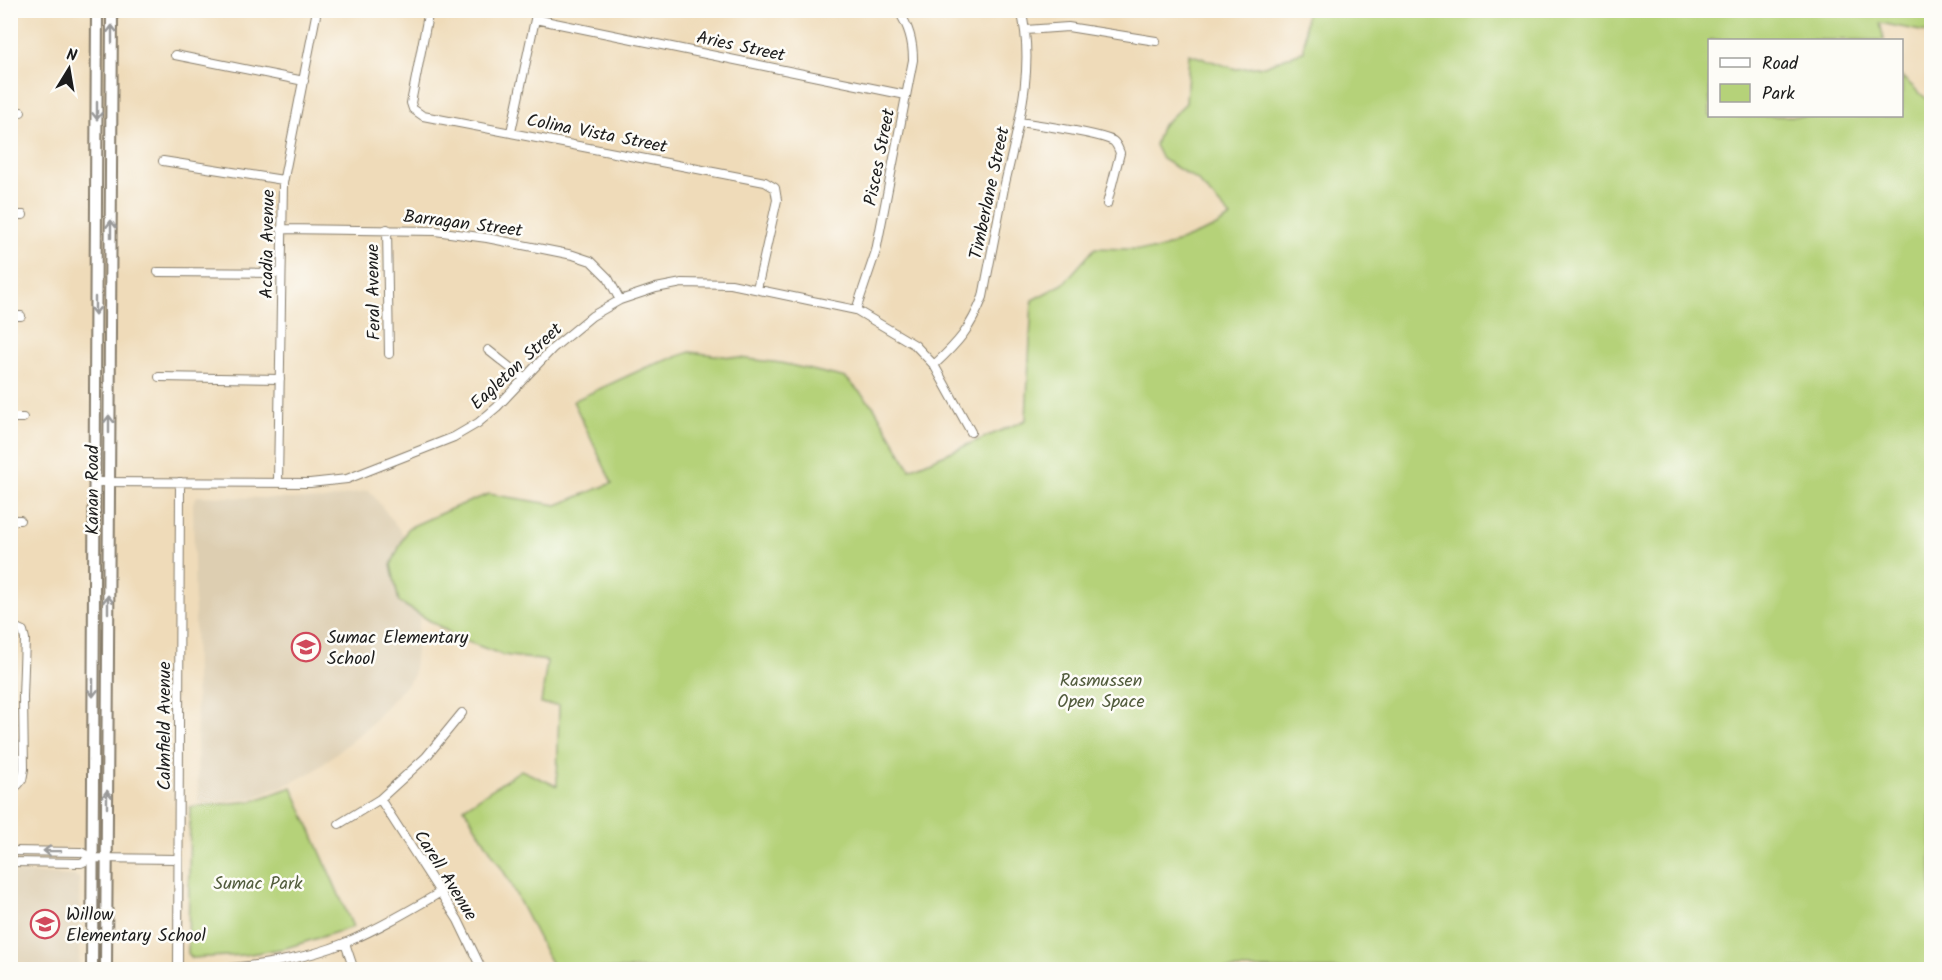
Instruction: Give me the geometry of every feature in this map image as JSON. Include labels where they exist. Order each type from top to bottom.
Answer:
[{"type":"main road","name":"Kanan Road","points":[[92,969],[97,10]]},
{"type":"main road","name":"Kanan Road","points":[[106,969],[112,10]]},
{"type":"street","name":"Acadia Avenue","points":[[278,482],[283,180],[317,10]]},
{"type":"street","name":"Colina Vista Street","points":[[429,10],[411,103],[412,109],[423,116],[765,182],[776,188],[777,200],[757,289]]},
{"type":"street","points":[[511,132],[537,10]]},
{"type":"street","name":"Pisces Street","points":[[856,310],[876,250],[913,60],[913,44],[909,30],[898,10]]},
{"type":"street","name":"Timberlane Street","points":[[934,365],[959,342],[973,320],[983,297],[1026,81],[1026,30],[1021,10]]},
{"type":"street","name":"Aries Street","points":[[536,20],[906,95]]},
{"type":"street","points":[[1026,30],[1068,27],[1156,41]]},
{"type":"street","points":[[175,55],[304,81]]},
{"type":"street","points":[[10,112],[21,112]]},
{"type":"street","points":[[1019,122],[1096,136],[1111,140],[1118,146],[1120,153],[1107,204]]},
{"type":"street","points":[[163,161],[283,180]]},
{"type":"street","points":[[10,215],[23,215]]},
{"type":"street","name":"Barragan Street","points":[[281,229],[387,229],[456,234],[573,255],[591,261],[608,278],[620,300]]},
{"type":"street","name":"Feral Avenue","points":[[387,229],[389,354]]},
{"type":"street","points":[[158,272],[281,273]]},
{"type":"street","name":"Eagleton Street","points":[[94,482],[310,483],[347,479],[454,437],[478,423],[497,407],[552,349],[592,316],[620,300],[682,283],[731,284],[856,310],[915,345],[934,365],[971,432]]},
{"type":"street","points":[[10,316],[21,316]]},
{"type":"street","points":[[488,350],[523,378]]},
{"type":"street","points":[[159,377],[280,379]]},
{"type":"street","points":[[10,418],[23,418]]},
{"type":"street","name":"Calmfield Avenue","points":[[178,969],[180,482]]},
{"type":"street","points":[[10,625],[18,627],[25,639],[24,769],[22,780],[14,785]]},
{"type":"street","points":[[339,824],[380,799],[426,757],[462,713]]},
{"type":"street","name":"Carell Avenue","points":[[380,799],[458,920],[482,969]]},
{"type":"street","points":[[10,851],[81,852],[92,858]]},
{"type":"street","points":[[10,862],[81,863],[92,858],[177,859]]},
{"type":"street","points":[[203,969],[242,967],[286,960],[345,943],[393,920],[441,892]]},
{"type":"street","points":[[345,943],[354,969]]},
{"type":"shaded area","name":"Sumac Elementary School","points":[[369,490],[406,538],[424,554],[413,677],[366,729],[314,771],[253,798],[198,803],[193,503],[197,496],[325,500]]},
{"type":"shaded area","name":"Willow Elementary School","points":[[11,872],[79,878],[79,969],[11,969]]},
{"type":"green space","name":"Rasmussen Open Space","points":[[1306,11],[1931,11],[1931,33],[1880,23],[1884,39],[1708,39],[1708,117],[1903,117],[1903,78],[1931,103],[1931,969],[554,969],[507,877],[464,808],[521,770],[557,786],[559,705],[541,704],[547,661],[503,655],[460,639],[399,602],[391,565],[408,528],[489,494],[557,505],[612,483],[573,401],[647,367],[690,352],[781,363],[846,378],[874,407],[910,469],[1026,420],[1032,300],[1063,284],[1095,248],[1157,250],[1213,228],[1231,217],[1197,180],[1162,159],[1155,145],[1161,127],[1186,103],[1189,54],[1236,69],[1264,66],[1304,51]]},
{"type":"green space","name":"Sumac Park","points":[[292,787],[353,927],[286,948],[244,955],[192,958],[188,953],[190,807],[253,801]]},
{"type":"place","name":"Sumac Elementary School","points":[[306,647]]},
{"type":"place","name":"Willow Elementary School","points":[[45,924]]}]
